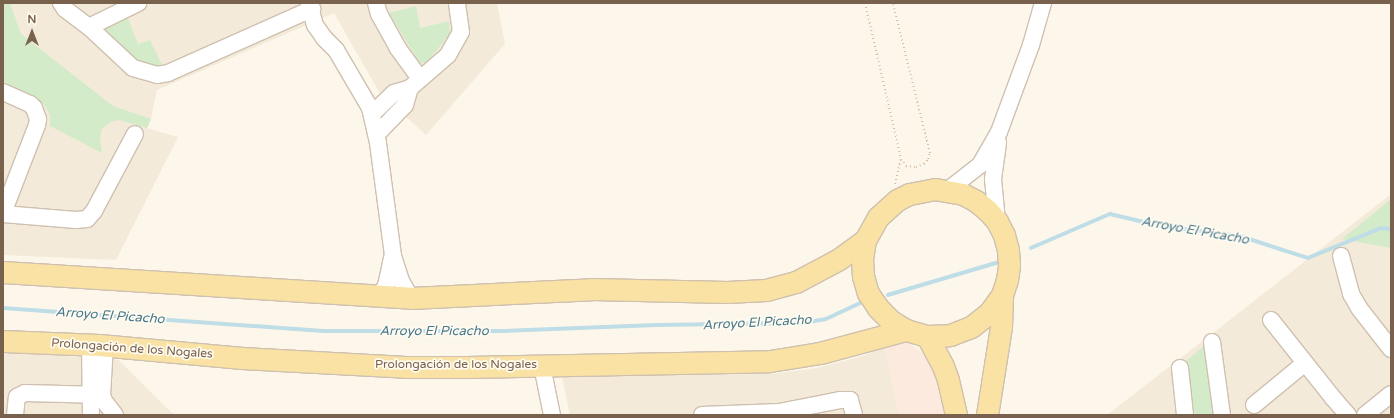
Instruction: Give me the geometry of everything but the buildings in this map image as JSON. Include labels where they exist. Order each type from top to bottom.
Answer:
[{"type":"main road","points":[[988,415],[1001,327],[1002,295],[1007,280],[1009,257],[1004,235],[997,221],[976,201],[963,194],[948,190],[922,190],[900,199],[887,208],[878,217],[865,240],[862,264],[863,276],[868,293],[878,308],[890,321],[906,330],[927,336],[950,335],[971,327],[989,313],[1002,295]]},
{"type":"main road","points":[[3,272],[411,298],[592,289],[727,292],[766,290],[796,282],[816,273],[865,240]]},
{"type":"main road","name":"Prolongación de los Nogales","points":[[3,340],[98,345],[242,358],[406,367],[542,366],[770,361],[820,353],[906,330]]},
{"type":"main road","points":[[927,336],[941,361],[948,380],[956,415]]},
{"type":"street","points":[[61,3],[65,9],[88,27],[133,68],[157,75],[168,73],[310,6],[315,24],[324,38],[336,50],[372,114],[377,134],[393,256],[401,281],[411,298]]},
{"type":"street","points":[[88,27],[138,3]]},
{"type":"street","points":[[376,3],[379,14],[415,83]]},
{"type":"street","points":[[372,114],[394,93],[415,83],[448,55],[461,32],[457,3]]},
{"type":"street","points":[[948,190],[980,165],[999,132],[1031,45],[1043,3]]},
{"type":"street","points":[[377,134],[405,105],[415,83]]},
{"type":"street","points":[[3,92],[30,104],[34,108],[38,119],[3,213],[76,220],[87,219],[94,211],[135,134]]},
{"type":"street","points":[[997,221],[992,179],[999,132]]},
{"type":"street","points":[[378,297],[388,280],[393,256]]},
{"type":"street","points":[[1341,256],[1351,294],[1359,308],[1391,349]]},
{"type":"street","points":[[1271,320],[1348,415]]},
{"type":"street","points":[[1212,342],[1222,415]]},
{"type":"street","points":[[91,415],[96,395],[98,345]]},
{"type":"street","points":[[1254,405],[1305,363]]},
{"type":"street","points":[[542,366],[552,415]]},
{"type":"street","points":[[1180,368],[1181,412]]},
{"type":"street","points":[[15,415],[16,400],[20,394],[96,395],[104,401],[115,415]]},
{"type":"street","points":[[1365,415],[1391,394]]},
{"type":"street","points":[[702,415],[779,412],[840,400],[850,400],[854,415]]},
{"type":"path","points":[[865,3],[901,160],[895,185],[900,199]]},
{"type":"path","points":[[894,3],[930,153],[924,164],[916,168],[906,166],[901,160]]},
{"type":"shaded area","points":[[3,3],[497,3],[505,44],[426,135],[379,92],[334,13],[157,90],[151,119],[147,128],[178,137],[116,260],[3,255]]},
{"type":"shaded area","points":[[1391,194],[1391,415],[1107,415],[1222,326]]},
{"type":"shaded area","points":[[908,343],[918,349],[931,362],[944,396],[948,415],[899,415],[885,347]]},
{"type":"shaded area","points":[[885,347],[899,415],[570,415],[562,376],[770,374],[817,368],[863,356]]},
{"type":"shaded area","points":[[18,352],[119,360],[174,415],[3,415],[3,355]]},
{"type":"green space","points":[[3,3],[10,3],[21,34],[113,106],[151,119],[147,128],[119,120],[110,122],[101,130],[100,141],[102,153],[50,126],[50,116],[46,107],[38,99],[3,81]]},
{"type":"green space","points":[[416,6],[420,28],[449,21],[450,34],[427,62],[420,63],[389,13]]},
{"type":"green space","points":[[127,16],[138,44],[150,40],[163,67],[158,69],[135,61],[102,33],[103,27]]},
{"type":"green space","points":[[1391,199],[1391,248],[1342,239]]},
{"type":"green space","points":[[1210,341],[1220,415],[1195,415],[1186,361]]},
{"type":"waterway","name":"Arroyo El Picacho","points":[[1031,248],[1110,214],[1161,226],[1240,236],[1308,258],[1381,228],[1391,229]]},
{"type":"waterway","name":"Arroyo El Picacho","points":[[888,295],[996,263]]},
{"type":"waterway","name":"Arroyo El Picacho","points":[[3,308],[323,331],[503,331],[656,325],[803,323],[826,319],[861,303]]}]
